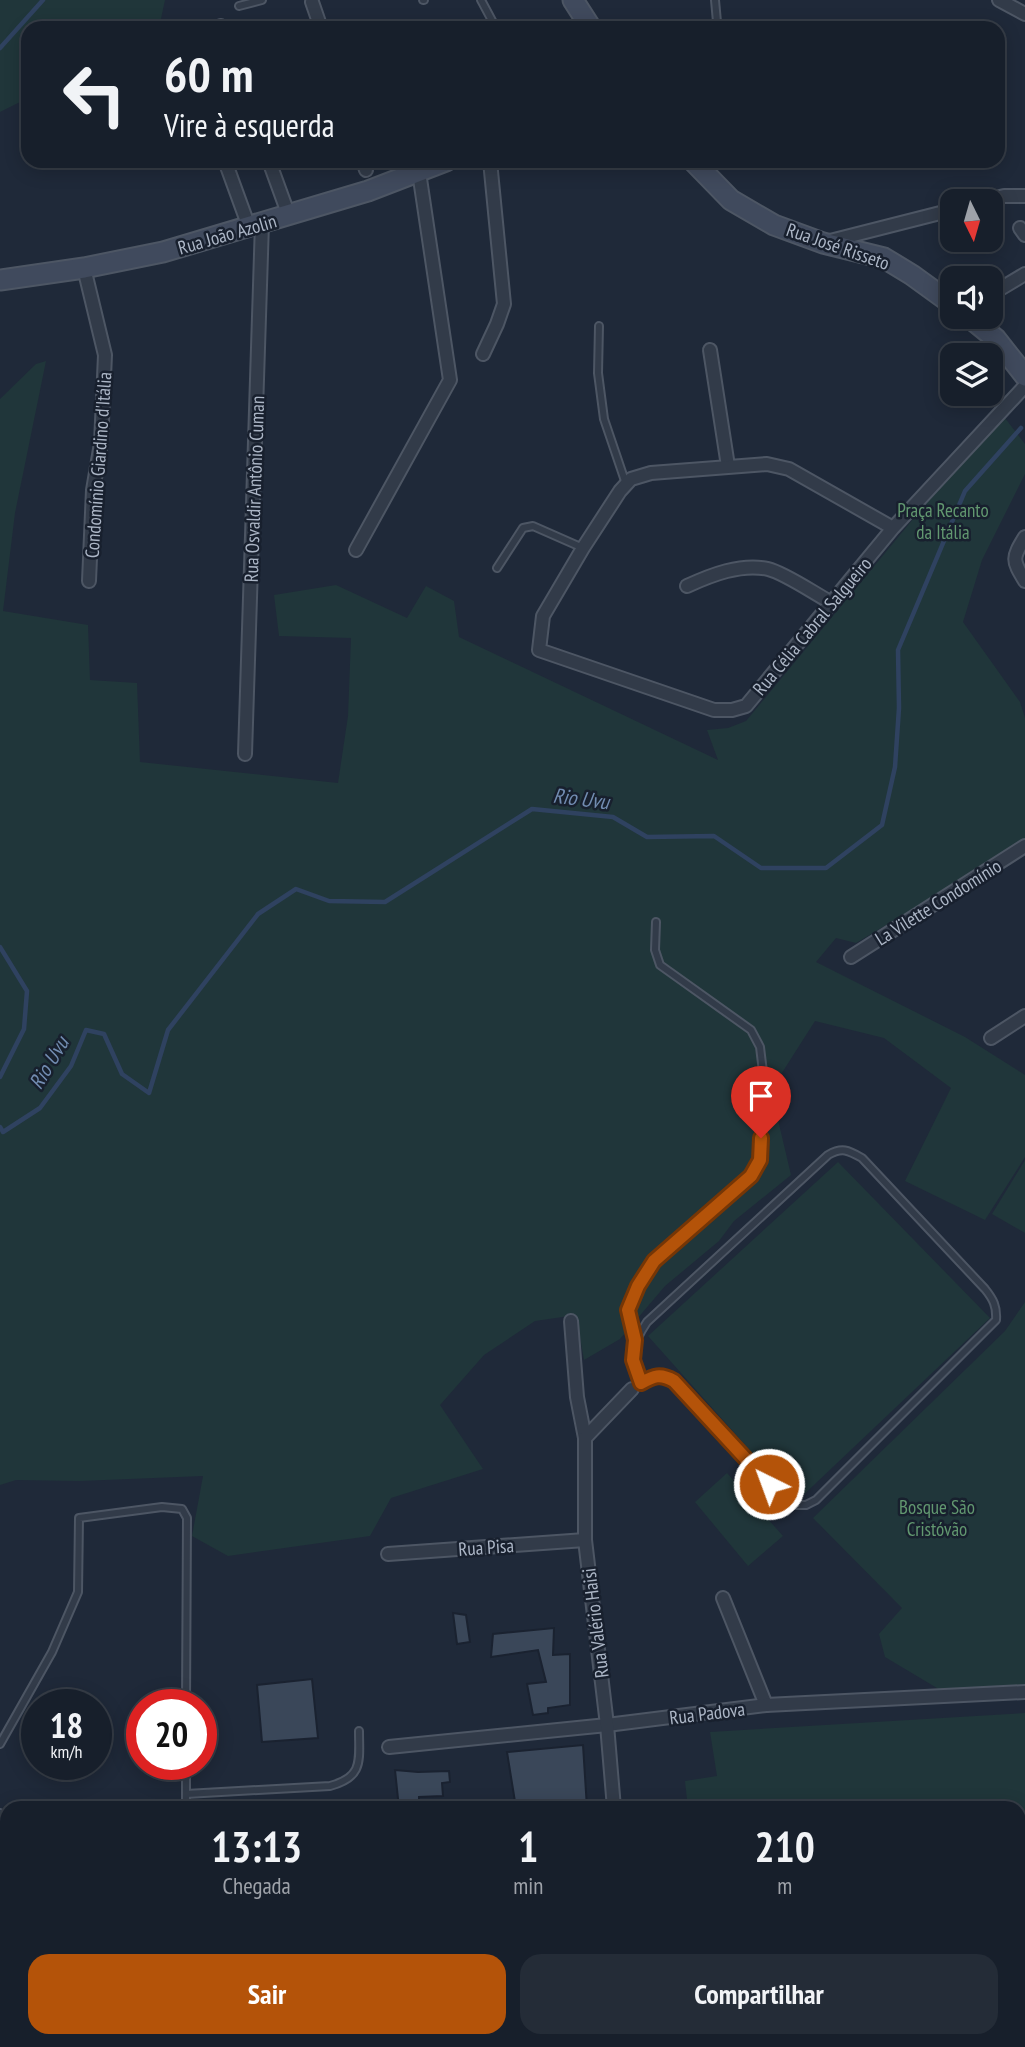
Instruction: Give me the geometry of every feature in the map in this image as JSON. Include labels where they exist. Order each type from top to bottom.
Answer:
[{"type":"street","points":[[573,0],[587,21]]},
{"type":"street","points":[[999,0],[1025,14]]},
{"type":"street","points":[[312,2],[319,21]]},
{"type":"street","points":[[228,168],[256,225]]},
{"type":"street","points":[[272,168],[289,216]]},
{"type":"street","name":"Rua João Azolin","points":[[0,280],[84,268],[163,252],[289,216],[429,168]]},
{"type":"street","points":[[483,354],[503,304],[492,168]]},
{"type":"street","name":"Rua José Risseto","points":[[700,168],[731,200],[774,225],[823,243],[884,258],[940,295]]},
{"type":"street","points":[[356,550],[450,380],[419,172]]},
{"type":"street","points":[[1003,196],[1025,196]]},
{"type":"street","points":[[823,243],[940,213]]},
{"type":"street","name":"Rua Osvaldir Antônio Cuman","points":[[245,754],[256,225]]},
{"type":"street","name":"Condomínio Giardino d'Itália","points":[[84,268],[106,355],[101,443],[93,490],[89,581]]},
{"type":"street","points":[[1003,287],[1025,274]]},
{"type":"street","points":[[983,329],[996,340],[1025,376]]},
{"type":"street","points":[[710,350],[728,466]]},
{"type":"street","name":"Rua Célia Cabral Salgueiro","points":[[583,548],[543,617],[538,650],[714,710],[732,710],[746,706],[893,528],[1025,386]]},
{"type":"street","points":[[583,548],[631,480],[651,473],[728,466],[767,464],[789,469],[893,528]]},
{"type":"street","points":[[1025,537],[1015,554],[1015,565],[1025,581]]},
{"type":"street","points":[[687,586],[710,575],[753,568],[769,569],[832,603]]},
{"type":"street","name":"La Vilette Condomínio","points":[[851,957],[1025,846]]},
{"type":"street","points":[[991,1038],[1025,1016]]},
{"type":"street","name":"Rua Valério Haisi","points":[[571,1321],[577,1397],[585,1438],[585,1541],[613,1801]]},
{"type":"street","points":[[585,1438],[636,1386]]},
{"type":"street","name":"Rua Pisa","points":[[388,1554],[585,1541]]},
{"type":"street","points":[[723,1598],[766,1705]]},
{"type":"street","name":"Rua Padova","points":[[389,1747],[607,1725],[766,1705],[1025,1692]]},
{"type":"lane","points":[[239,6],[262,0]]},
{"type":"lane","points":[[481,0],[492,21]]},
{"type":"lane","points":[[715,0],[717,21]]},
{"type":"lane","points":[[598,326],[598,373],[604,419],[626,484]]},
{"type":"lane","points":[[497,568],[523,528],[533,526],[583,548]]},
{"type":"lane","points":[[635,1340],[647,1322],[818,1164],[837,1150],[847,1149],[862,1158],[985,1289],[994,1301],[996,1320],[816,1500],[806,1505],[788,1505],[674,1381],[664,1375],[654,1376],[636,1386],[633,1360],[635,1340],[628,1310],[638,1286],[654,1261],[751,1176],[760,1160],[763,1072],[760,1047],[751,1030],[660,965],[655,950],[656,922]]},
{"type":"lane","points":[[0,1744],[52,1652],[78,1592],[79,1518],[162,1507],[182,1509],[187,1518],[186,1689]]},
{"type":"lane","points":[[186,1794],[330,1786],[344,1782],[354,1774],[359,1764],[359,1731]]},
{"type":"lane","points":[[186,1780],[186,1801]]},
{"type":"green space","points":[[0,0],[165,0],[160,21],[21,21],[21,102],[0,112]]},
{"type":"green space","name":"Praça Recanto da Itália","points":[[46,361],[15,513],[3,611],[88,625],[90,680],[137,683],[140,762],[338,783],[348,716],[351,638],[279,636],[274,595],[336,585],[407,618],[426,586],[454,601],[459,637],[718,760],[707,730],[728,728],[746,721],[952,472],[1005,418],[1025,444],[1025,474],[982,560],[963,622],[1020,702],[1025,718],[1025,842],[856,943],[836,938],[816,962],[965,1037],[1025,1075],[1025,1157],[985,1220],[905,1181],[951,1088],[884,1038],[815,1021],[771,1090],[791,1175],[734,1221],[719,1241],[665,1286],[620,1339],[584,1360],[576,1315],[535,1321],[484,1355],[440,1405],[483,1469],[391,1498],[370,1536],[228,1556],[192,1536],[203,1476],[80,1481],[16,1480],[0,1485],[0,399],[36,364]]},
{"type":"green space","points":[[1025,1160],[1025,1233],[992,1214]]},
{"type":"green space","points":[[838,1162],[990,1318],[796,1502],[648,1336]]},
{"type":"green space","name":"Bosque São Cristóvão","points":[[1025,1302],[1025,1691],[952,1697],[885,1657],[879,1634],[902,1608],[813,1518],[1005,1331]]},
{"type":"green space","points":[[727,1473],[783,1536],[748,1566],[695,1502]]},
{"type":"green space","points":[[1025,1713],[1025,1801],[687,1801],[685,1781],[717,1776],[710,1732]]},
{"type":"building","points":[[453,1613],[466,1615],[470,1642],[457,1644]]},
{"type":"building","points":[[554,1628],[553,1655],[570,1654],[570,1705],[548,1708],[548,1713],[533,1715],[527,1684],[546,1682],[538,1650],[491,1657],[493,1634]]},
{"type":"building","points":[[312,1679],[318,1738],[262,1742],[257,1685]]},
{"type":"building","points":[[583,1745],[587,1801],[515,1801],[507,1752]]},
{"type":"building","points":[[395,1770],[449,1771],[450,1782],[442,1783],[443,1796],[419,1797],[419,1801],[398,1801]]},
{"type":"waterway","points":[[24,21],[43,0]]},
{"type":"waterway","points":[[0,48],[21,25]]},
{"type":"waterway","name":"Rio Uvu","points":[[0,1127],[3,1132],[40,1108],[71,1066],[86,1030],[104,1034],[122,1074],[149,1093],[168,1030],[258,914],[296,889],[329,901],[385,902],[532,809],[613,817],[647,837],[714,836],[761,868],[826,868],[882,825],[895,767],[899,708],[898,650],[965,491],[1021,428]]},
{"type":"waterway","name":"Rio Uvu","points":[[0,947],[27,991],[24,1029],[0,1077]]},
{"type":"route","points":[[761,1138],[760,1160],[751,1176],[654,1261],[638,1286],[628,1310],[635,1340],[633,1360],[641,1383],[654,1376],[664,1375],[674,1381],[769,1484]]}]
